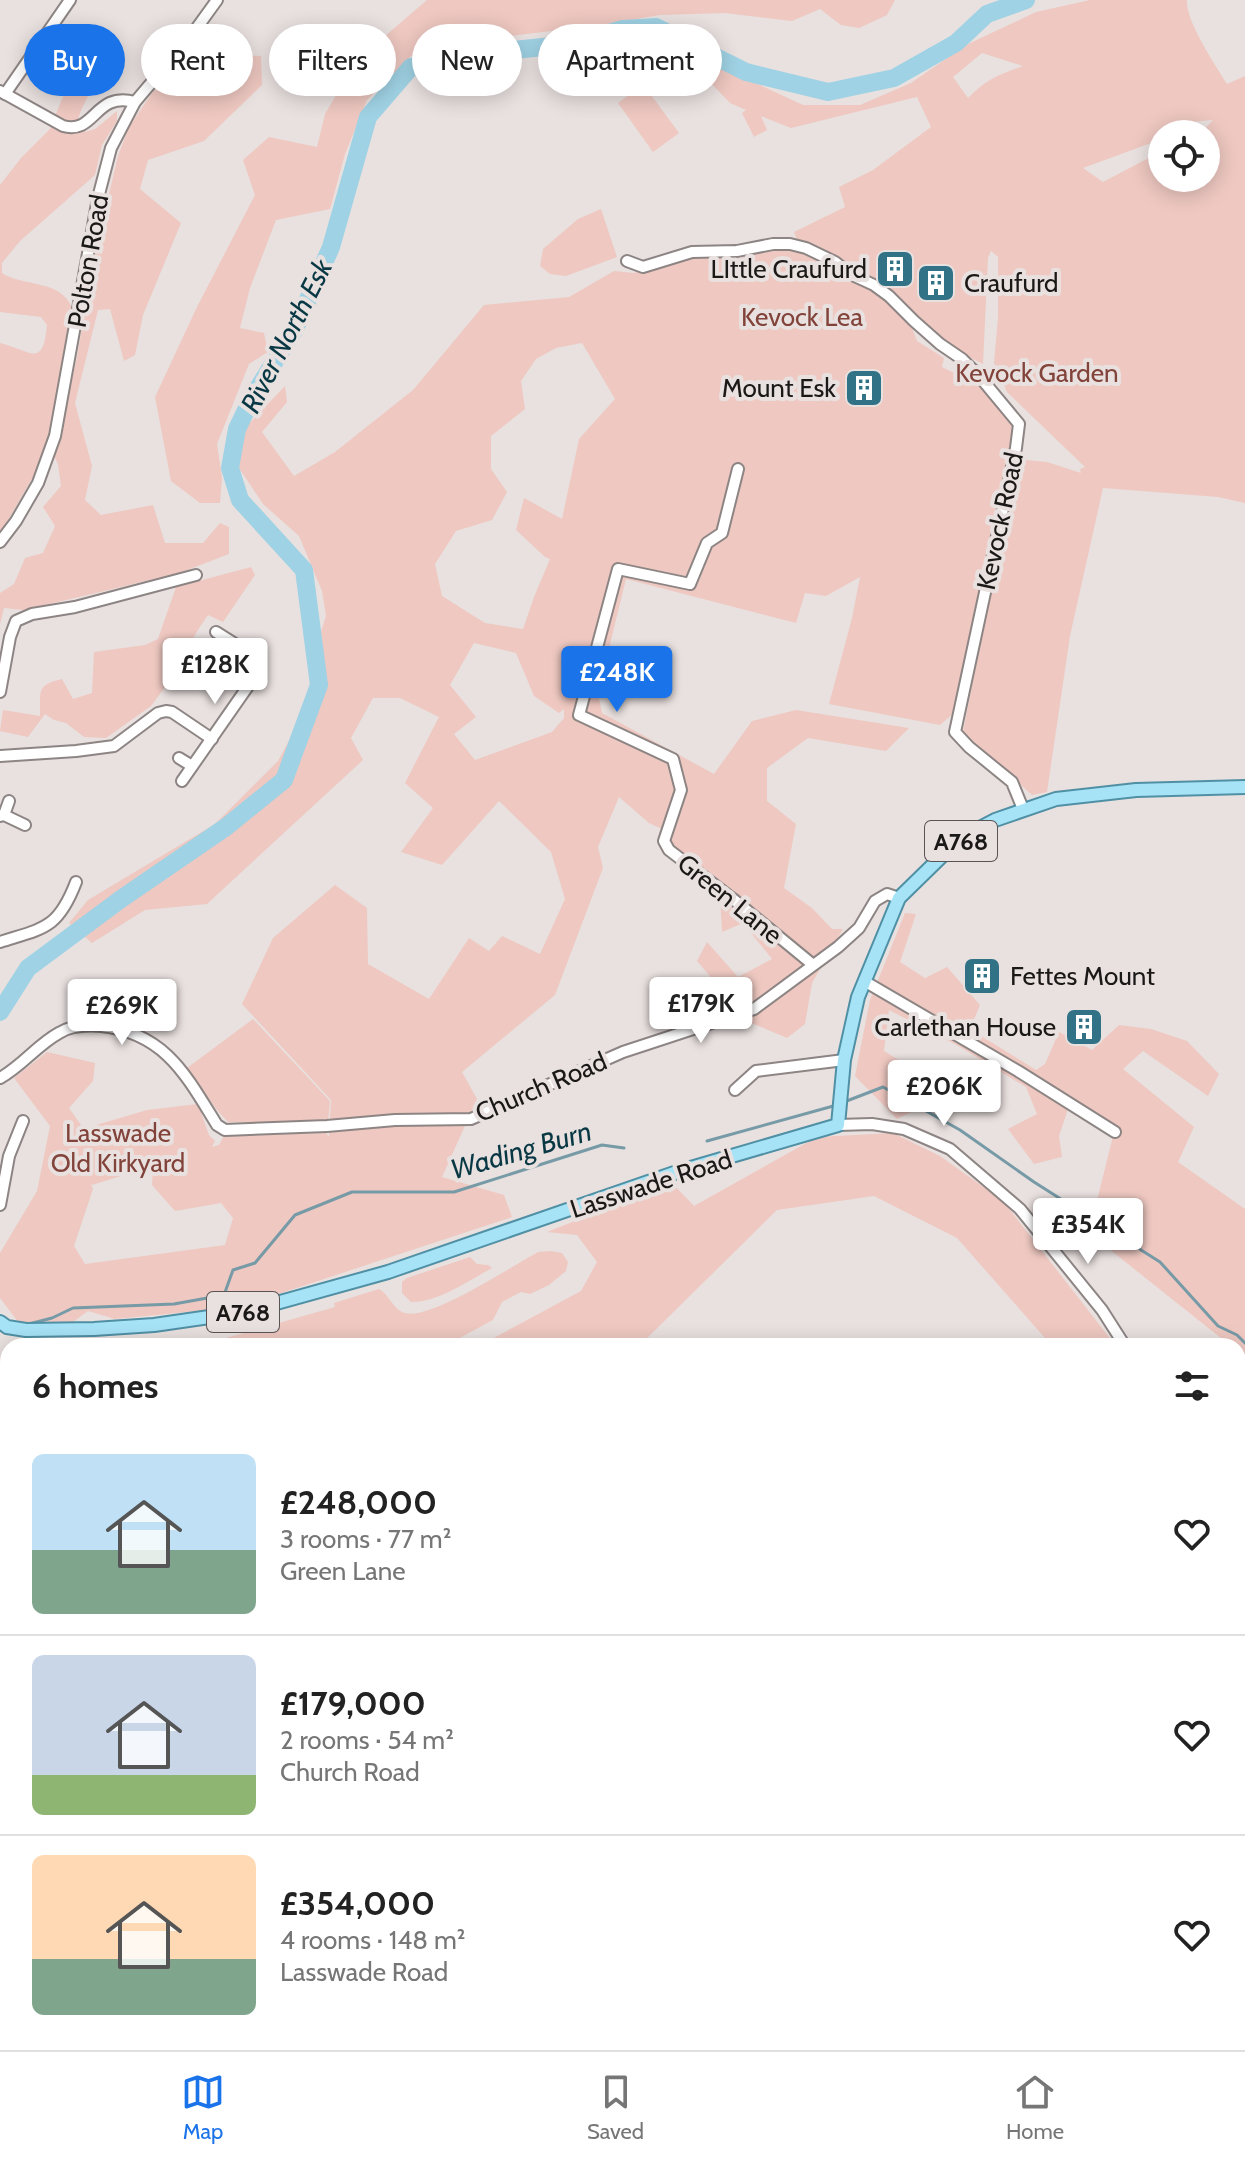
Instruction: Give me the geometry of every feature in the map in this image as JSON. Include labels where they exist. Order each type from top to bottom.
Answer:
[{"type":"main road","name":"A768","points":[[838,1125],[844,1060],[854,1010],[864,981],[899,898],[944,854],[974,831],[1023,809],[1056,799],[1136,790],[1245,787]]},
{"type":"main road","name":"Lasswade Road","points":[[4,1324],[26,1330],[94,1329],[154,1325],[244,1312],[388,1272],[677,1172],[838,1125]]},
{"type":"street","points":[[70,0],[3,93],[72,128],[82,125],[114,100],[135,102]]},
{"type":"street","name":"Polton Road","points":[[0,542],[38,483],[55,436],[98,198],[111,148],[135,102],[217,0]]},
{"type":"street","name":"Kevock Road","points":[[627,261],[643,267],[692,252],[737,251],[773,244],[806,248],[889,296],[940,344],[962,359],[1019,424],[955,732],[1012,782],[1023,809]]},
{"type":"street","name":"Green Lane","points":[[738,469],[722,533],[707,543],[690,584],[618,569],[579,715],[673,759],[681,790],[664,841],[669,850],[812,964]]},
{"type":"street","points":[[0,692],[16,621],[32,614],[75,607],[196,575]]},
{"type":"street","points":[[182,781],[253,679],[250,658],[230,634],[216,632]]},
{"type":"street","points":[[0,756],[114,746],[158,713],[166,711],[212,739]]},
{"type":"street","points":[[179,758],[192,766]]},
{"type":"street","points":[[9,801],[2,816],[25,825]]},
{"type":"street","points":[[0,942],[41,929],[54,921],[68,903],[76,882]]},
{"type":"street","name":"Church Road","points":[[0,1078],[59,1032],[92,1025],[128,1031],[149,1040],[181,1068],[217,1125],[225,1130],[471,1119],[623,1052],[754,1009],[838,947],[859,928],[875,901],[887,894],[899,898]]},
{"type":"street","points":[[864,981],[1115,1132]]},
{"type":"street","points":[[735,1090],[756,1071],[844,1060]]},
{"type":"street","points":[[0,1205],[9,1156],[23,1121]]},
{"type":"street","name":"Lasswade Road","points":[[838,1125],[872,1124],[904,1129],[950,1149],[1020,1209],[1102,1310],[1120,1338]]},
{"type":"green space","points":[[427,0],[895,0],[887,15],[859,28],[841,25],[820,9],[792,21],[725,13],[660,15],[607,24],[538,24],[538,33],[522,34],[522,24],[412,24],[412,56],[396,71],[396,27]]},
{"type":"green space","name":"Kevock Garden","points":[[1090,0],[1187,0],[1196,31],[1227,84],[1245,76],[1245,503],[1218,497],[1103,488],[1070,636],[1047,792],[1032,795],[963,732],[1016,459],[1047,462],[1081,473],[1080,469],[1085,467],[1007,392],[994,363],[998,257],[991,251],[988,258],[983,364],[963,354],[917,318],[892,291],[797,240],[794,232],[845,207],[839,187],[873,170],[931,127],[917,97],[791,128],[761,116],[767,130],[754,137],[742,113],[746,110],[730,103],[722,95],[722,67],[803,105],[860,105],[911,83],[966,45],[1036,12]],"holes":[[[982,53],[1023,66],[993,78],[968,98],[953,77]]]},
{"type":"green space","points":[[253,56],[261,56],[262,85],[253,94]]},
{"type":"green space","points":[[63,96],[87,96],[78,122],[85,132],[95,129],[117,111],[117,121],[102,145],[95,175],[20,241],[2,263],[2,273],[59,292],[72,308],[55,423],[34,475],[0,534],[0,343],[33,354],[42,348],[47,325],[41,317],[0,312],[0,185],[50,129]]},
{"type":"green space","points":[[150,96],[251,96],[204,141],[148,160],[140,189],[181,223],[143,315],[135,355],[124,361],[110,309],[98,310],[75,403],[92,466],[85,500],[101,515],[153,505],[165,543],[203,543],[220,523],[229,527],[229,554],[182,572],[92,594],[23,610],[4,608],[0,624],[0,593],[14,584],[25,558],[43,553],[55,526],[43,507],[61,486],[54,456],[77,357],[95,253],[118,156],[129,127]]},
{"type":"green space","points":[[336,96],[371,96],[345,154],[330,209],[276,220],[250,288],[240,328],[264,333],[268,352],[249,364],[217,444],[222,477],[220,503],[200,503],[171,481],[155,397],[255,195],[243,160],[269,137],[317,147],[325,114]]},
{"type":"green space","points":[[627,96],[652,96],[679,133],[653,152],[618,103]]},
{"type":"green space","points":[[601,209],[617,257],[566,276],[550,274],[540,266],[543,249],[578,219]]},
{"type":"green space","points":[[768,248],[798,252],[833,264],[845,279],[872,288],[886,298],[911,325],[917,341],[944,358],[942,367],[981,386],[1013,425],[954,713],[940,725],[829,704],[860,577],[826,596],[805,593],[796,623],[626,579],[598,693],[602,713],[714,774],[752,721],[796,710],[909,728],[886,751],[808,738],[767,768],[767,801],[796,824],[784,888],[812,908],[832,929],[843,929],[812,983],[805,1024],[787,1038],[749,1022],[697,961],[707,942],[738,977],[772,959],[743,923],[722,932],[720,896],[670,853],[673,834],[649,823],[619,797],[598,847],[603,868],[555,995],[462,1072],[477,1099],[442,1177],[504,1195],[512,1217],[239,1307],[115,1319],[88,1311],[73,1322],[19,1323],[0,1298],[0,1253],[37,1191],[50,1126],[14,1078],[47,1052],[95,1063],[93,1081],[69,1108],[86,1132],[93,1126],[147,1110],[198,1104],[209,1135],[215,1141],[212,1147],[219,1145],[224,1136],[326,1133],[329,1137],[331,1100],[242,1004],[273,938],[335,885],[367,908],[368,964],[429,999],[469,938],[489,951],[502,936],[540,954],[565,899],[551,852],[499,801],[442,865],[401,852],[433,808],[405,783],[439,717],[400,698],[373,698],[351,738],[363,760],[207,904],[145,910],[92,943],[69,923],[88,900],[215,824],[278,761],[326,673],[319,638],[326,616],[322,591],[299,536],[263,504],[239,468],[243,430],[285,386],[287,402],[262,432],[294,476],[335,452],[413,390],[484,305],[569,297],[614,271],[634,273],[693,257]],"holes":[[[582,343],[615,399],[579,439],[562,519],[524,498],[516,530],[550,559],[523,629],[485,623],[442,596],[435,564],[456,531],[492,520],[507,492],[491,469],[491,436],[525,409],[521,381],[536,359],[556,348]],[[717,532],[725,535],[711,549],[699,581],[686,578],[703,542]],[[474,643],[516,653],[534,696],[559,713],[564,709],[564,718],[552,732],[475,760],[454,734],[476,717],[450,685]],[[153,1166],[152,1185],[175,1211],[221,1203],[233,1218],[225,1245],[85,1264],[74,1246],[93,1189],[90,1182],[92,1185]]]},
{"type":"green space","points":[[251,567],[255,575],[223,622],[208,615],[199,628],[189,648],[185,670],[165,687],[151,706],[106,738],[84,737],[66,723],[45,714],[28,737],[0,731],[3,710],[40,716],[41,691],[53,681],[62,679],[73,699],[92,693],[94,652],[145,645],[158,639],[176,587]]},
{"type":"green space","points":[[905,913],[916,914],[900,962],[925,978],[947,967],[980,1005],[970,1029],[1036,1070],[1045,1064],[1059,1032],[1092,1050],[1119,1025],[1151,1029],[1187,1041],[1219,1074],[1208,1096],[1143,1051],[1123,1069],[1194,1127],[1178,1162],[1245,1209],[1245,1338],[1221,1338],[1089,1233],[1114,1132],[1069,1106],[1059,1136],[1062,1157],[1034,1164],[1008,1129],[1037,1114],[1026,1087],[955,1044],[889,1010],[884,1051],[922,1074],[915,1110],[897,1119],[855,1076],[870,1000]]},
{"type":"green space","points":[[253,1019],[330,1101],[328,1122],[228,1122],[217,1110],[187,1068]]},
{"type":"green space","points":[[893,1133],[940,1156],[1003,1201],[1110,1338],[1045,1338],[957,1238],[874,1196],[777,1210],[647,1338],[494,1338],[581,1291],[597,1262],[577,1235],[547,1232],[672,1183],[694,1206],[817,1137]]},
{"type":"green space","points":[[538,1252],[562,1253],[568,1262],[566,1271],[549,1285],[530,1294],[521,1292],[502,1302],[493,1320],[460,1338],[226,1338],[335,1307],[334,1303],[379,1289],[405,1313],[433,1309]]},
{"type":"green space","points":[[470,1257],[477,1264],[492,1268],[432,1299],[411,1302],[402,1293],[402,1282],[407,1278]]},
{"type":"waterway","name":"River North Esk","points":[[0,1012],[28,968],[226,827],[284,780],[319,685],[304,570],[240,500],[230,468],[237,429],[253,396],[295,329],[331,247],[368,117],[411,67],[485,53],[572,44],[622,29],[656,27],[746,72],[828,92],[894,78],[956,43],[987,14],[1026,0]]},
{"type":"waterway","name":"Wading Burn","points":[[844,1102],[883,1087],[960,1130],[1034,1182],[1160,1262],[1218,1326],[1240,1338]]},
{"type":"waterway","name":"Wading Burn","points":[[707,1141],[837,1105]]},
{"type":"waterway","name":"Wading Burn","points":[[25,1325],[52,1318],[73,1308],[174,1304],[224,1295],[233,1270],[255,1263],[295,1215],[352,1192],[454,1192],[602,1145],[624,1148]]},
{"type":"waterway","name":"River North Esk","points":[[0,1616],[0,1739]]},
{"type":"place","name":"LIttle Craufurd","points":[[895,269]]},
{"type":"place","name":"Craufurd","points":[[936,283]]},
{"type":"place","name":"Mount Esk","points":[[864,388]]},
{"type":"place","name":"Fettes Mount","points":[[982,976]]},
{"type":"place","name":"Carlethan House","points":[[1084,1027]]},
{"type":"park label","name":"Kevock Lea","points":[[802,317]]},
{"type":"park label","name":"Lasswade Old Kirkyard","points":[[118,1148]]}]
